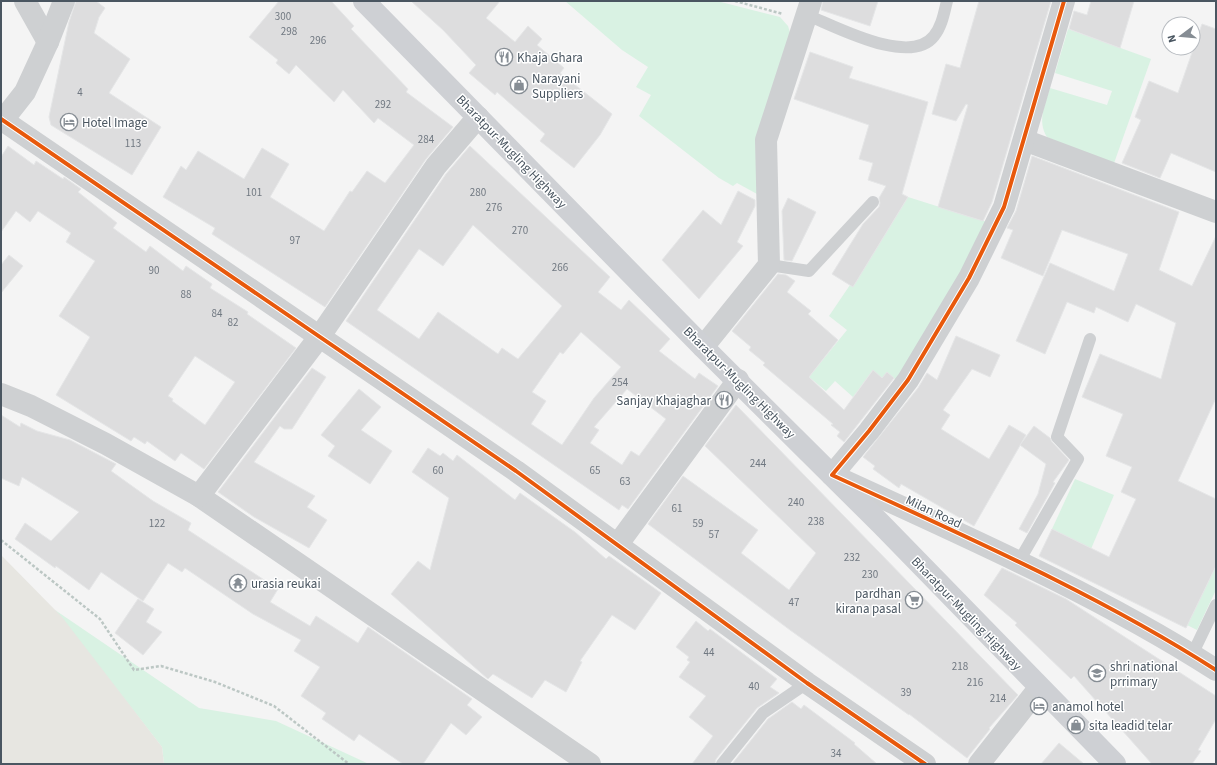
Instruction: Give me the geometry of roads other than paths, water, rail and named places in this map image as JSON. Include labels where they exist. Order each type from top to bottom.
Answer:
[{"type":"main road","name":"Bharatpur-Mugling Highway","points":[[364,1],[1115,764]]},
{"type":"street","points":[[25,1],[48,42]]},
{"type":"street","points":[[64,1],[48,42],[25,92],[2,119],[516,471],[807,683],[925,764]]},
{"type":"street","points":[[832,475],[869,431],[908,380],[969,278],[1004,207],[1064,1]]},
{"type":"street","points":[[704,347],[769,265],[766,140],[808,12]]},
{"type":"street","points":[[198,496],[320,336],[436,166],[478,117]]},
{"type":"street","points":[[1024,140],[1216,212]]},
{"type":"street","points":[[618,544],[738,380]]},
{"type":"street","points":[[1,394],[31,406],[106,444],[198,496],[590,764]]},
{"type":"street","name":"Milan Road","points":[[832,475],[1067,586],[1192,655],[1216,670]]},
{"type":"street","points":[[979,764],[1039,688]]},
{"type":"lane","points":[[808,12],[881,44],[903,47],[921,45],[933,37],[940,25],[947,1]]},
{"type":"lane","points":[[769,265],[809,271],[873,202]]},
{"type":"lane","points":[[1018,563],[1078,459],[1057,437],[1090,339]]},
{"type":"lane","points":[[1192,655],[1216,605]]},
{"type":"lane","points":[[722,764],[763,713],[807,683]]},
{"type":"place","name":"Khaja Ghara","points":[[504,57]]},
{"type":"place","name":"Narayani Suppliers","points":[[519,85]]},
{"type":"place","name":"Hotel Image","points":[[69,122]]},
{"type":"place","name":"Sanjay Khajaghar","points":[[724,400]]},
{"type":"place","name":"urasia reukai","points":[[238,583]]},
{"type":"place","name":"pardhan kirana pasal","points":[[914,600]]},
{"type":"place","name":"shri national prrimary","points":[[1097,673]]},
{"type":"place","name":"anamol hotel","points":[[1039,706]]},
{"type":"place","name":"sita leadid telar","points":[[1076,725]]}]
